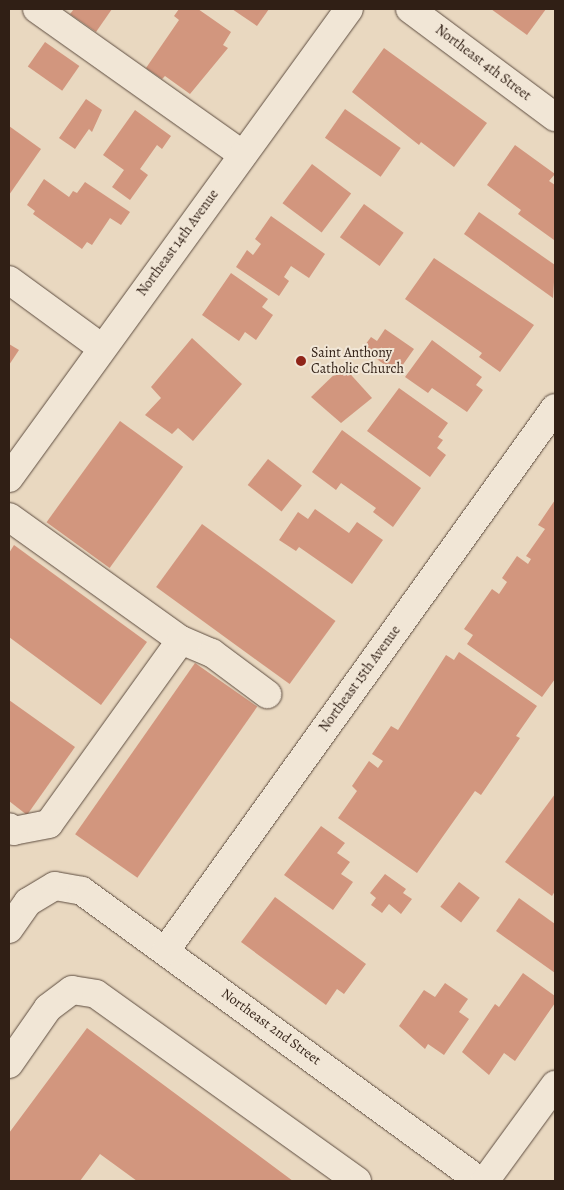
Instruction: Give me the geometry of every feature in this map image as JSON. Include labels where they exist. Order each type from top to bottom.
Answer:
[{"type":"street","points":[[37,9],[242,154]]},
{"type":"street","name":"Northeast 14th Avenue","points":[[9,478],[242,154],[349,9]]},
{"type":"street","name":"Northeast 4th Street","points":[[410,9],[555,117]]},
{"type":"street","points":[[9,280],[102,348]]},
{"type":"street","name":"Northeast 15th Avenue","points":[[166,950],[555,408]]},
{"type":"street","points":[[9,517],[181,640],[212,653],[266,694]]},
{"type":"street","points":[[11,829],[49,824],[181,640]]},
{"type":"street","name":"Northeast 2nd Street","points":[[9,929],[28,902],[55,886],[82,892],[166,950],[480,1181]]},
{"type":"street","points":[[9,1064],[48,1008],[72,990],[96,994],[356,1181]]},
{"type":"street","points":[[485,1181],[555,1085]]},
{"type":"building","points":[[74,9],[112,9],[96,32],[70,14]]},
{"type":"building","points":[[179,9],[198,9],[231,32],[223,45],[228,48],[190,94],[165,76],[162,79],[146,68],[179,20],[174,16]]},
{"type":"building","points":[[232,9],[269,9],[257,26]]},
{"type":"building","points":[[491,9],[546,9],[527,35]]},
{"type":"building","points":[[45,42],[79,66],[62,91],[28,67]]},
{"type":"building","points":[[384,48],[487,123],[454,167],[421,142],[419,145],[352,92]]},
{"type":"building","points":[[86,99],[102,110],[92,132],[89,129],[75,149],[59,138]]},
{"type":"building","points":[[345,109],[401,148],[381,177],[325,138]]},
{"type":"building","points":[[135,110],[171,136],[162,149],[157,145],[140,169],[148,175],[130,200],[112,187],[124,170],[103,155]]},
{"type":"building","points":[[9,126],[41,149],[9,195]]},
{"type":"building","points":[[515,145],[555,174],[549,181],[555,185],[554,240],[518,214],[521,210],[487,185]]},
{"type":"building","points":[[312,164],[351,193],[322,233],[283,203]]},
{"type":"building","points":[[44,179],[69,197],[73,191],[77,193],[85,182],[130,212],[121,225],[110,218],[92,245],[87,242],[82,249],[33,214],[35,211],[27,205]]},
{"type":"building","points":[[364,204],[404,233],[380,266],[340,237]]},
{"type":"building","points":[[479,212],[555,265],[553,298],[464,234]]},
{"type":"building","points":[[271,216],[325,254],[309,278],[291,266],[284,277],[289,281],[279,296],[236,267],[247,250],[253,255],[261,244],[255,239]]},
{"type":"building","points":[[434,258],[534,325],[500,372],[479,357],[482,353],[405,299]]},
{"type":"building","points":[[231,273],[268,299],[262,307],[273,315],[256,340],[245,332],[239,341],[202,315]]},
{"type":"building","points":[[385,329],[414,349],[397,373],[362,349],[371,337],[377,341]]},
{"type":"building","points":[[192,338],[242,384],[193,441],[178,428],[172,434],[145,415],[161,398],[151,387]]},
{"type":"building","points":[[432,340],[482,377],[476,385],[483,390],[467,412],[432,388],[428,393],[405,377]]},
{"type":"building","points":[[9,344],[19,350],[9,365]]},
{"type":"building","points":[[343,366],[372,398],[341,423],[311,397]]},
{"type":"building","points":[[399,388],[448,423],[438,437],[443,440],[437,448],[446,455],[430,477],[367,431]]},
{"type":"building","points":[[120,421],[183,467],[110,568],[47,522]]},
{"type":"building","points":[[342,430],[421,488],[393,527],[373,512],[376,508],[341,483],[336,490],[312,472]]},
{"type":"building","points":[[268,459],[302,485],[282,511],[248,485]]},
{"type":"building","points":[[555,500],[555,679],[542,697],[467,644],[473,635],[464,629],[492,589],[499,594],[507,582],[502,578],[517,556],[528,564],[531,559],[526,556],[545,529],[538,525]]},
{"type":"building","points":[[315,509],[349,533],[357,522],[383,540],[352,584],[299,547],[296,551],[279,540],[298,512],[308,519]]},
{"type":"building","points":[[202,524],[335,621],[290,684],[156,587]]},
{"type":"building","points":[[14,545],[147,642],[101,705],[9,637],[9,553]]},
{"type":"building","points":[[459,652],[537,706],[516,736],[520,738],[481,795],[475,791],[417,873],[338,818],[357,791],[352,786],[369,761],[378,768],[383,761],[372,754],[391,726],[398,730],[446,655],[454,660]]},
{"type":"building","points":[[195,663],[257,707],[137,878],[75,834]]},
{"type":"building","points":[[9,700],[75,747],[27,815],[9,801]]},
{"type":"building","points":[[555,794],[555,891],[552,896],[505,862]]},
{"type":"building","points":[[321,826],[345,843],[337,853],[350,862],[341,874],[353,882],[333,910],[284,875]]},
{"type":"building","points":[[385,874],[406,889],[403,893],[412,899],[401,914],[389,904],[382,913],[371,905],[376,898],[370,893]]},
{"type":"building","points":[[459,882],[480,898],[461,922],[440,907]]},
{"type":"building","points":[[275,897],[366,964],[344,994],[337,989],[326,1005],[241,942]]},
{"type":"building","points":[[519,898],[555,924],[555,973],[496,931]]},
{"type":"building","points":[[523,973],[555,996],[555,1003],[515,1061],[504,1053],[489,1075],[462,1052],[495,1004],[499,1007]]},
{"type":"building","points":[[445,983],[468,999],[459,1012],[469,1019],[444,1055],[428,1044],[425,1049],[399,1026],[424,990],[435,997]]},
{"type":"building","points":[[87,1028],[293,1181],[137,1181],[100,1154],[80,1181],[9,1181],[9,1133]]},
{"type":"place","name":"Saint Anthony Catholic Church","points":[[301,361]]}]
